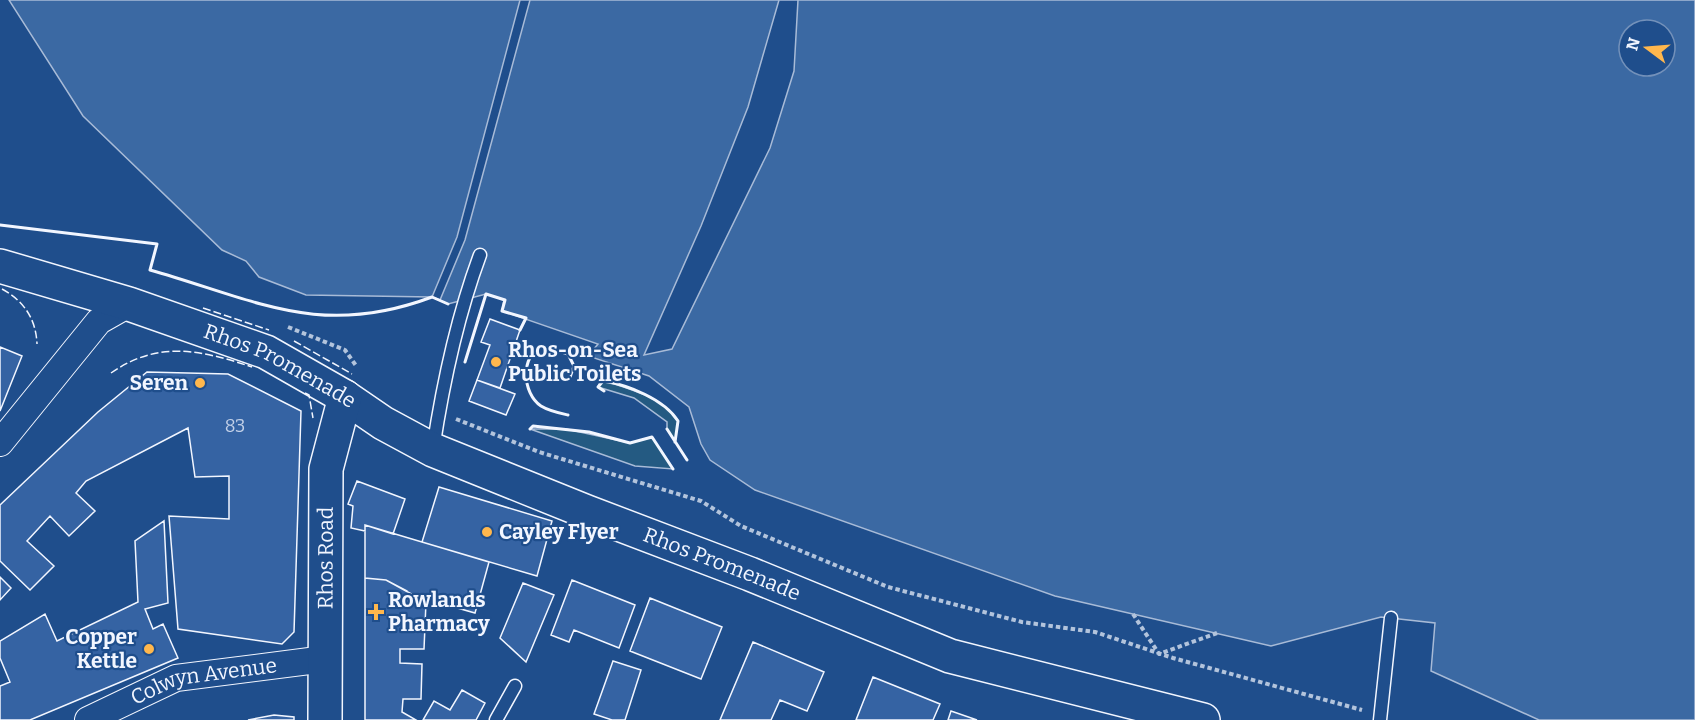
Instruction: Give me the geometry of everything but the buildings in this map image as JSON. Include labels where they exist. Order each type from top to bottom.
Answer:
[{"type":"street","name":"Rhos Promenade","points":[[0,266],[129,304],[266,352],[345,397],[383,423],[433,450],[750,574],[950,656],[1203,720]]},
{"type":"street","points":[[0,443],[99,321],[129,304]]},
{"type":"street","name":"Rhos Road","points":[[325,720],[326,469],[345,397]]},
{"type":"street","name":"Colwyn Avenue","points":[[88,720],[176,678],[325,659]]},
{"type":"lane","points":[[433,450],[438,413],[464,300],[480,255]]},
{"type":"lane","points":[[1380,717],[1391,618]]},
{"type":"lane","points":[[495,720],[515,686]]},
{"type":"path","points":[[626,478],[701,501],[741,526],[888,587],[1023,622],[1095,632],[1159,654],[1380,717]]},
{"type":"path","points":[[1133,614],[1159,654]]},
{"type":"path","points":[[1159,654],[1217,633]]},
{"type":"shaded area","points":[[9,0],[1695,0],[1695,720],[1539,720],[1431,671],[1435,623],[1381,617],[1271,646],[1055,596],[755,490],[710,460],[701,444],[689,407],[649,376],[588,356],[598,344],[502,311],[504,300],[486,294],[448,304],[432,297],[306,295],[259,277],[246,261],[222,250],[83,116]]},
{"type":"shaded area","points":[[605,381],[646,395],[664,406],[678,421],[675,442],[667,429],[667,422],[634,398],[598,387],[600,382]]},
{"type":"shaded area","points":[[530,429],[566,429],[630,443],[652,437],[673,469],[635,466]]},
{"type":"pier","points":[[520,0],[530,0],[465,240],[440,300],[432,297],[457,237]]},
{"type":"pier","points":[[779,0],[798,0],[794,71],[770,148],[672,349],[644,355],[701,226],[748,107]]},
{"type":"fence","points":[[2,289],[17,299],[27,312],[34,327],[37,344]]},
{"type":"fence","points":[[203,308],[269,330]]},
{"type":"fence","points":[[294,341],[352,374]]},
{"type":"fence","points":[[111,373],[146,356],[180,351],[215,356],[252,367]]},
{"type":"fence","points":[[305,393],[309,395],[313,418]]},
{"type":"wall","points":[[0,225],[157,244],[150,270],[256,303],[289,310],[322,315],[356,315],[392,309],[432,297],[448,304]]},
{"type":"wall","points":[[465,362],[486,294],[505,300],[502,311],[526,318],[520,330]]},
{"type":"wall","points":[[568,415],[541,406],[530,393],[526,375],[530,358],[542,346],[568,354],[574,366],[569,380]]},
{"type":"wall","points":[[604,391],[598,387],[603,381],[645,394],[664,406],[678,421],[675,442]]},
{"type":"wall","points":[[530,429],[533,426],[589,432],[630,443],[652,437],[673,469]]},
{"type":"wall","points":[[667,429],[687,460]]},
{"type":"place","name":"Rhos-on-Sea Public Toilets","points":[[496,362]]},
{"type":"place","name":"Seren","points":[[200,383]]},
{"type":"place","name":"Cayley Flyer","points":[[487,532]]},
{"type":"place","name":"Rowlands Pharmacy","points":[[376,612]]},
{"type":"place","name":"Copper Kettle","points":[[149,649]]}]
